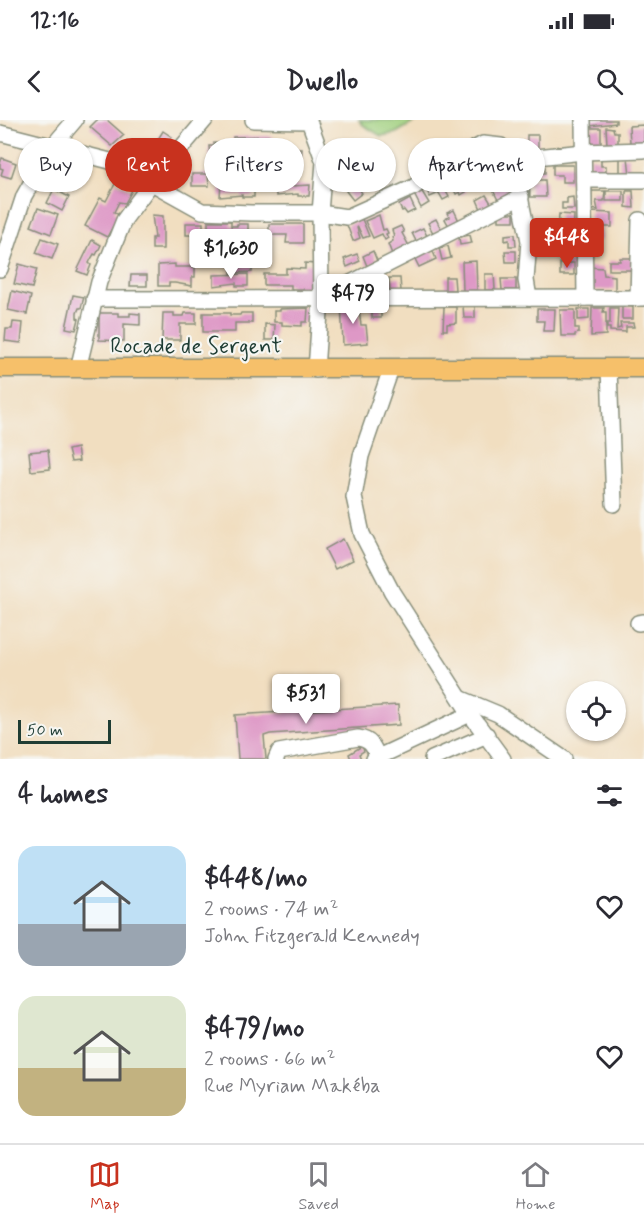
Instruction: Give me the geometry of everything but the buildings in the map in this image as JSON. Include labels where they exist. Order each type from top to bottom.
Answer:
[{"type":"main road","name":"Rocade de Sergent","points":[[0,368],[316,370],[644,368]]},
{"type":"street","points":[[60,138],[75,120]]},
{"type":"street","points":[[190,138],[205,120]]},
{"type":"street","points":[[253,120],[308,121],[324,162],[320,213],[321,298],[316,370]]},
{"type":"street","points":[[583,120],[585,298]]},
{"type":"street","points":[[0,133],[18,138]]},
{"type":"street","points":[[545,157],[583,152],[644,150]]},
{"type":"street","points":[[584,180],[644,180]]},
{"type":"street","points":[[169,192],[202,211],[320,213],[347,217],[408,190]]},
{"type":"street","points":[[0,269],[7,227],[26,192]]},
{"type":"street","points":[[78,369],[99,282],[124,220],[145,192]]},
{"type":"street","points":[[520,192],[529,241],[526,280],[530,298]]},
{"type":"street","points":[[321,298],[521,197]]},
{"type":"street","points":[[94,298],[641,298],[640,220]]},
{"type":"street","points":[[609,368],[614,504]]},
{"type":"street","points":[[391,369],[361,456],[354,497],[362,534],[392,592],[470,714],[503,759]]},
{"type":"street","points":[[462,699],[498,714],[564,759]]},
{"type":"street","points":[[276,759],[279,752],[358,738],[365,739],[373,745],[376,758],[470,714]]},
{"type":"street","points":[[432,759],[487,735]]},
{"type":"green space","points":[[359,120],[418,120],[396,133],[381,136]]}]
